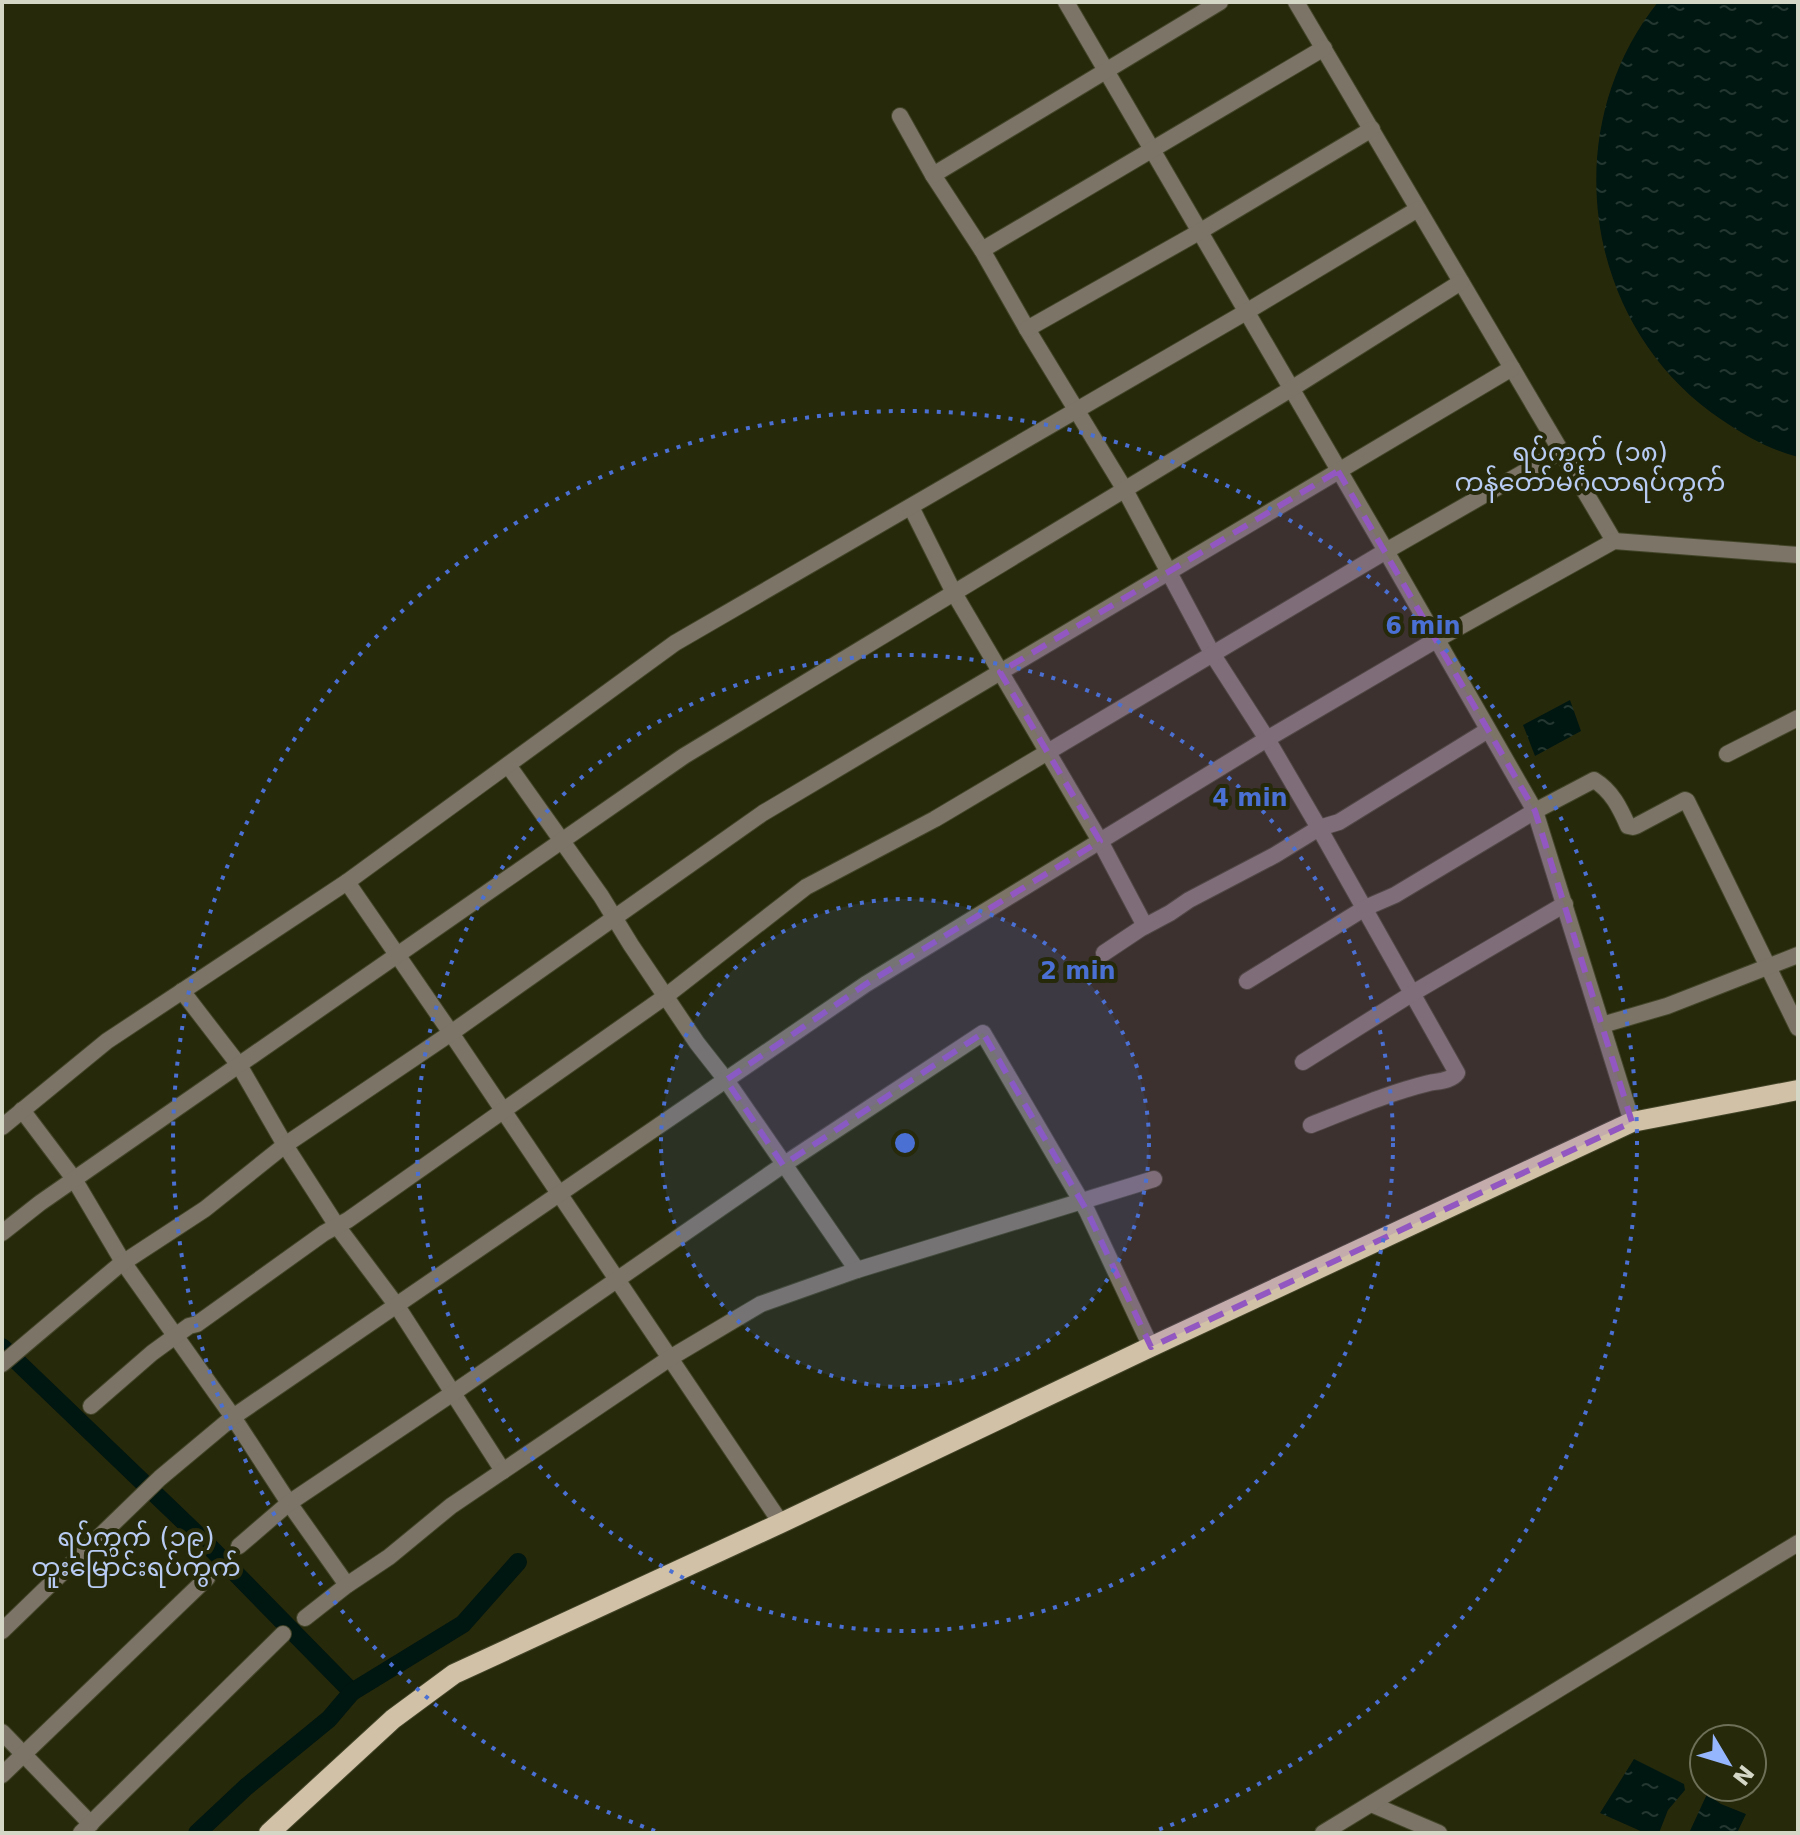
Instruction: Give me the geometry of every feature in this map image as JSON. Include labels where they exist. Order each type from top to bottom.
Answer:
[{"type":"main road","points":[[269,1833],[393,1719],[454,1674],[1632,1122],[1798,1090]]},
{"type":"street","points":[[1066,2],[1535,811],[1632,1122]]},
{"type":"street","points":[[933,175],[1220,2]]},
{"type":"street","points":[[1296,2],[1614,541]]},
{"type":"street","points":[[982,250],[1324,48]]},
{"type":"street","points":[[900,116],[1125,490],[1213,655],[1319,828],[1457,1073],[1453,1078],[1363,1104],[1311,1125]]},
{"type":"street","points":[[1027,329],[1372,129]]},
{"type":"street","points":[[2,1127],[107,1041],[347,882],[675,643],[1418,209]]},
{"type":"street","points":[[2,1233],[74,1179],[684,756],[1291,389],[1461,282]]},
{"type":"street","points":[[2,1364],[123,1262],[205,1209],[285,1145],[451,1033],[763,813],[1512,368]]},
{"type":"street","points":[[91,1406],[152,1353],[189,1326],[197,1324],[312,1240],[348,1220],[503,1112],[666,996],[806,887],[935,819],[1386,551],[1561,451]]},
{"type":"street","points":[[911,507],[954,593],[1100,841],[1145,926]]},
{"type":"street","points":[[2,1631],[160,1478],[233,1417],[866,984],[1267,739],[1614,541],[1798,555]]},
{"type":"street","points":[[1727,754],[1798,718]]},
{"type":"street","points":[[1104,953],[1189,900],[1319,828],[1339,822],[1488,730]]},
{"type":"street","points":[[508,765],[563,840],[697,1043],[857,1270]]},
{"type":"street","points":[[1247,981],[1365,908],[1395,895],[1535,811],[1594,780],[1618,804],[1628,826],[1633,827],[1687,801],[1798,1028]]},
{"type":"street","points":[[347,882],[781,1523]]},
{"type":"street","points":[[1303,1062],[1565,904]]},
{"type":"street","points":[[1602,1025],[1667,1006],[1798,955]]},
{"type":"street","points":[[182,991],[239,1065],[337,1226],[397,1306],[503,1471]]},
{"type":"street","points":[[239,1546],[289,1503],[783,1165],[983,1033],[1087,1211],[1151,1347]]},
{"type":"street","points":[[22,1110],[74,1179],[123,1262],[347,1585]]},
{"type":"street","points":[[305,1618],[389,1557],[451,1506],[670,1358],[761,1304],[857,1270],[1154,1179]]},
{"type":"street","points":[[1323,1833],[1798,1543]]},
{"type":"street","points":[[2,1775],[207,1578]]},
{"type":"street","points":[[2,1732],[86,1828],[283,1634]]},
{"type":"street","points":[[1371,1804],[1439,1833]]},
{"type":"highlighted area","points":[[1338,471],[1535,811],[1632,1122],[1151,1347],[1087,1211],[983,1033],[783,1165],[726,1080],[866,984],[1100,841],[1000,672]]},
{"type":"water","points":[[1658,2],[1798,2],[1798,457],[1740,432],[1675,381],[1639,334],[1614,281],[1600,225],[1597,167],[1605,109],[1626,53]]},
{"type":"water","points":[[1570,700],[1581,731],[1535,756],[1523,725]]},
{"type":"water","points":[[1634,1759],[1684,1784],[1685,1790],[1668,1810],[1659,1833],[1645,1833],[1600,1813]]},
{"type":"water","points":[[1703,1803],[1720,1803],[1746,1814],[1737,1833],[1689,1833]]},
{"type":"waterway","points":[[2,1347],[203,1540],[352,1692]]},
{"type":"waterway","points":[[197,1833],[246,1787],[329,1719],[352,1692],[463,1624],[518,1562]]},
{"type":"district","name":"ရပ်ကွက် (၁၈) ကန်တော်မင်္ဂလာရပ်ကွက်","points":[[1590,467]]},
{"type":"district","name":"ရပ်ကွက် (၁၉) တူးမြောင်းရပ်ကွက်","points":[[136,1552]]}]
